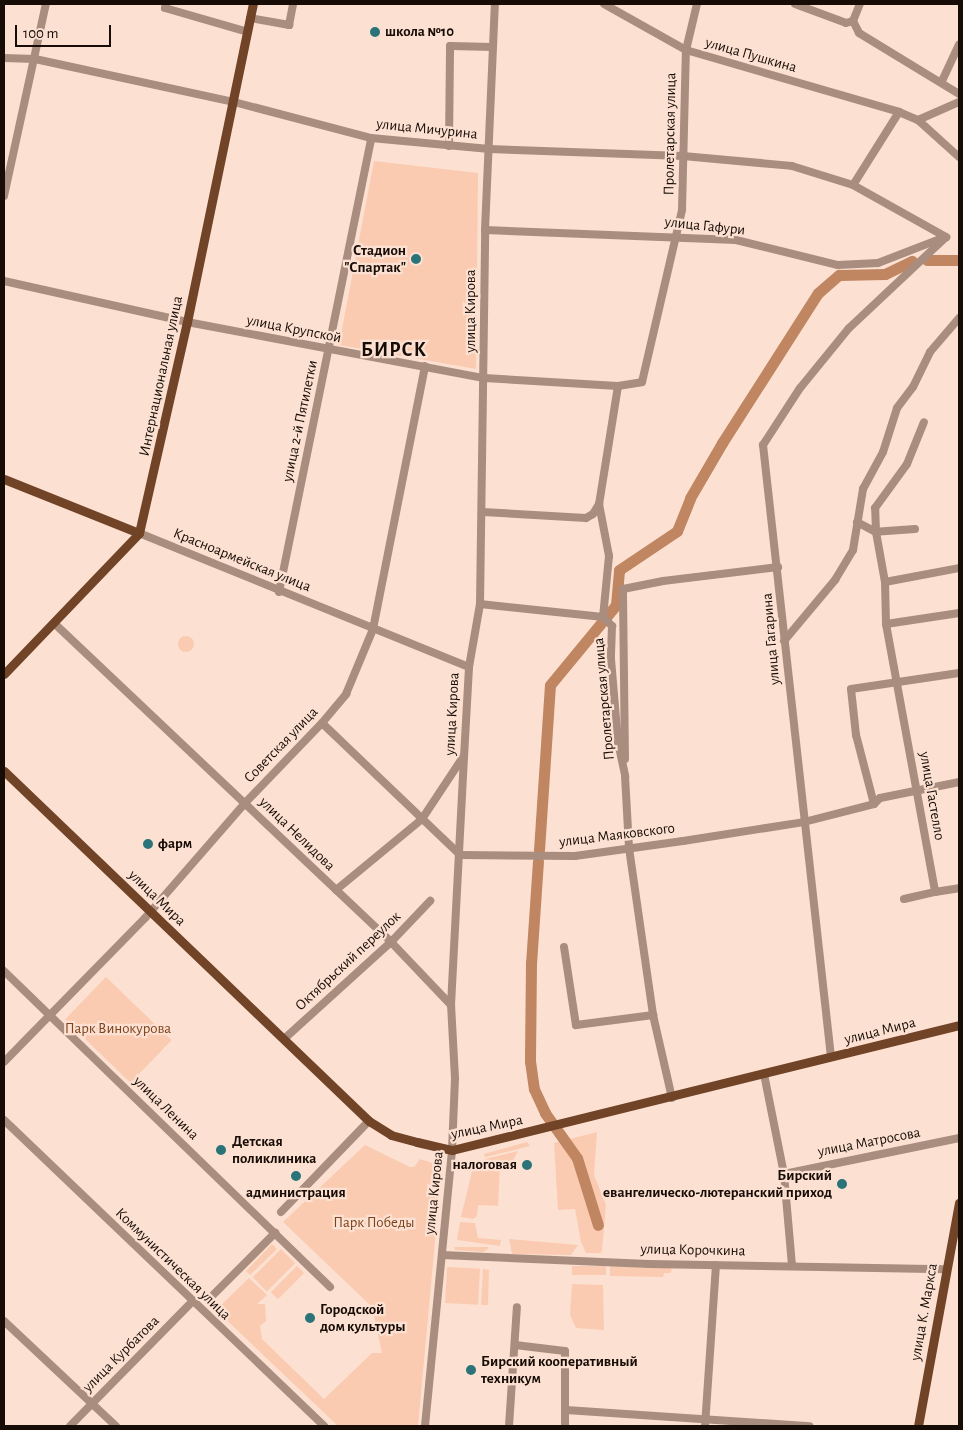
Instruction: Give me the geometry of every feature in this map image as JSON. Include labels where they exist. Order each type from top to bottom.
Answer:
[{"type":"main road","name":"Интернациональная улица","points":[[4,674],[55,624],[139,533],[188,322],[253,4]]},
{"type":"main road","name":"Красноармейская улица","points":[[4,479],[139,533]]},
{"type":"main road","name":"улица Мира","points":[[4,771],[369,1121],[391,1135],[452,1150],[672,1098],[959,1025]]},
{"type":"main road","name":"улица К. Маркса","points":[[918,1426],[945,1270],[959,1203]]},
{"type":"street","points":[[4,196],[46,4]]},
{"type":"street","points":[[166,4],[165,8],[248,32]]},
{"type":"street","points":[[250,18],[289,25],[294,4]]},
{"type":"street","name":"улица Кирова","points":[[425,1426],[452,1150],[455,1078],[451,1005],[469,667],[480,604],[483,512],[485,230],[495,4]]},
{"type":"street","name":"улица Пушкина","points":[[604,4],[686,50],[899,112],[918,120],[959,157]]},
{"type":"street","name":"Пролетарская улица","points":[[642,382],[682,210],[686,50],[697,4]]},
{"type":"street","points":[[795,4],[846,23],[853,21]]},
{"type":"street","points":[[860,4],[853,21],[859,33],[942,81],[959,94]]},
{"type":"street","points":[[942,81],[959,45]]},
{"type":"street","points":[[449,146],[450,46],[493,47]]},
{"type":"street","name":"улица Мичурина","points":[[4,58],[35,59],[234,102],[371,138],[489,150],[684,156],[792,166],[853,185],[946,237]]},
{"type":"street","points":[[918,120],[959,102]]},
{"type":"street","points":[[853,185],[899,112]]},
{"type":"street","name":"улица 2-й Пятилетки","points":[[279,592],[371,138]]},
{"type":"street","name":"улица Гафури","points":[[485,230],[676,236],[736,240],[838,265],[878,263],[946,237]]},
{"type":"street","name":"улица Гагарина","points":[[831,1057],[763,445],[800,388],[849,328],[946,237]]},
{"type":"street","name":"улица Крупской","points":[[4,282],[188,322],[484,378],[618,386],[642,382]]},
{"type":"street","points":[[784,641],[835,580],[849,558],[853,550],[863,489],[883,452],[898,408],[913,387],[930,352],[959,318]]},
{"type":"street","name":"Советская улица","points":[[4,1062],[151,910],[244,803],[322,723],[346,694],[373,628],[425,366]]},
{"type":"street","name":"Пролетарская улица","points":[[618,386],[599,504],[609,556],[603,617],[612,626],[618,742],[626,776]]},
{"type":"street","name":"улица Гастелло","points":[[924,422],[907,464],[875,508],[876,532],[885,582],[886,624],[918,788],[935,892]]},
{"type":"street","points":[[483,512],[586,518],[593,514],[599,504]]},
{"type":"street","points":[[857,522],[876,532],[915,529]]},
{"type":"street","name":"Красноармейская улица","points":[[139,533],[279,592],[469,667]]},
{"type":"street","name":"Пролетарская улица","points":[[672,1098],[652,1015],[628,848],[623,589],[663,580],[778,567]]},
{"type":"street","points":[[885,582],[959,568]]},
{"type":"street","points":[[480,604],[603,617]]},
{"type":"street","points":[[886,624],[959,613]]},
{"type":"street","name":"улица Нелидова","points":[[55,624],[336,890],[451,1005]]},
{"type":"street","points":[[874,804],[856,735],[850,688],[897,680],[959,673]]},
{"type":"street","points":[[322,723],[460,855]]},
{"type":"street","points":[[336,890],[422,819],[464,757]]},
{"type":"street","name":"улица Маяковского","points":[[460,855],[575,856],[804,822],[874,804],[880,798],[918,788],[959,782]]},
{"type":"street","points":[[904,900],[959,888]]},
{"type":"street","name":"Октябрьский переулок","points":[[284,1039],[390,942],[430,901]]},
{"type":"street","points":[[564,947],[576,1025],[652,1015]]},
{"type":"street","name":"улица Ленина","points":[[4,971],[330,1287]]},
{"type":"street","points":[[764,1074],[784,1174],[792,1265]]},
{"type":"street","name":"Коммунистическая улица","points":[[4,1120],[192,1302],[324,1426]]},
{"type":"street","points":[[281,1212],[369,1121]]},
{"type":"street","name":"улица Матросова","points":[[784,1174],[959,1138]]},
{"type":"street","points":[[211,1297],[275,1233]]},
{"type":"street","name":"улица Корочкина","points":[[442,1255],[716,1265],[792,1265],[945,1270]]},
{"type":"street","points":[[705,1422],[716,1265]]},
{"type":"street","name":"улица Курбатова","points":[[70,1426],[192,1302]]},
{"type":"street","points":[[509,1426],[517,1307]]},
{"type":"street","points":[[4,1321],[116,1426]]},
{"type":"street","points":[[515,1345],[565,1351],[565,1426]]},
{"type":"street","points":[[566,1410],[705,1422],[809,1426]]},
{"type":"green space","name":"Стадион \"Спартак\"","points":[[374,161],[478,173],[476,369],[339,345]]},
{"type":"green space","points":[[186,636],[194,644],[186,652],[178,644]]},
{"type":"green space","name":"Парк Винокурова","points":[[106,977],[171,1040],[130,1083],[65,1019]]},
{"type":"green space","points":[[597,1132],[594,1175],[606,1205],[602,1250],[601,1253],[586,1253],[581,1242],[575,1209],[558,1210],[554,1143]]},
{"type":"green space","points":[[527,1142],[530,1146],[485,1157],[484,1154]]},
{"type":"green space","name":"Парк Победы","points":[[365,1145],[410,1167],[414,1167],[420,1159],[442,1166],[418,1426],[338,1426],[216,1310],[249,1278],[267,1295],[257,1304],[265,1304],[266,1321],[260,1326],[262,1339],[324,1399],[372,1353],[382,1353],[372,1307],[283,1222]]},
{"type":"green space","points":[[518,1151],[512,1162],[483,1161],[485,1159]]},
{"type":"green space","points":[[473,1167],[500,1168],[498,1206],[478,1205],[477,1216],[473,1219],[461,1217]]},
{"type":"green space","points":[[460,1222],[475,1223],[478,1238],[501,1240],[500,1246],[457,1240]]},
{"type":"green space","points":[[509,1239],[578,1245],[571,1255],[512,1254]]},
{"type":"green space","points":[[272,1244],[277,1249],[250,1275],[246,1271]]},
{"type":"green space","points":[[454,1247],[488,1247],[488,1249],[483,1252],[455,1250]]},
{"type":"green space","points":[[281,1249],[295,1263],[267,1291],[253,1277]]},
{"type":"green space","points":[[297,1266],[304,1273],[278,1299],[271,1292]]},
{"type":"green space","points":[[572,1266],[606,1266],[606,1275],[572,1275]]},
{"type":"green space","points":[[610,1266],[672,1267],[671,1273],[664,1273],[663,1277],[610,1276]]},
{"type":"green space","points":[[447,1267],[480,1269],[478,1305],[445,1303]]},
{"type":"green space","points":[[483,1269],[489,1270],[488,1305],[481,1305]]},
{"type":"green space","points":[[572,1284],[603,1285],[604,1330],[576,1328],[570,1315]]},
{"type":"waterway","points":[[927,260],[959,260]]},
{"type":"waterway","points":[[539,850],[550,685],[616,605],[619,570],[677,531],[690,498],[722,443],[818,293],[839,275],[885,274],[912,261]]},
{"type":"waterway","points":[[538,861],[531,963],[530,1061],[534,1089],[545,1113],[577,1158],[598,1225]]},
{"type":"place","name":"школа №10","points":[[375,32]]},
{"type":"place","name":"Стадион \"Спартак\"","points":[[416,259]]},
{"type":"place","name":"фарм","points":[[148,844]]},
{"type":"place","name":"Детская поликлиника","points":[[221,1150]]},
{"type":"place","name":"налоговая","points":[[527,1165]]},
{"type":"place","name":"администрация","points":[[296,1176]]},
{"type":"place","name":"Бирский евангелическо-лютеранский приход","points":[[842,1184]]},
{"type":"place","name":"Городской дом культуры","points":[[310,1318]]},
{"type":"place","name":"Бирский кооперативный техникум","points":[[471,1370]]},
{"type":"district","name":"БИРСК","points":[[394,350]]}]
